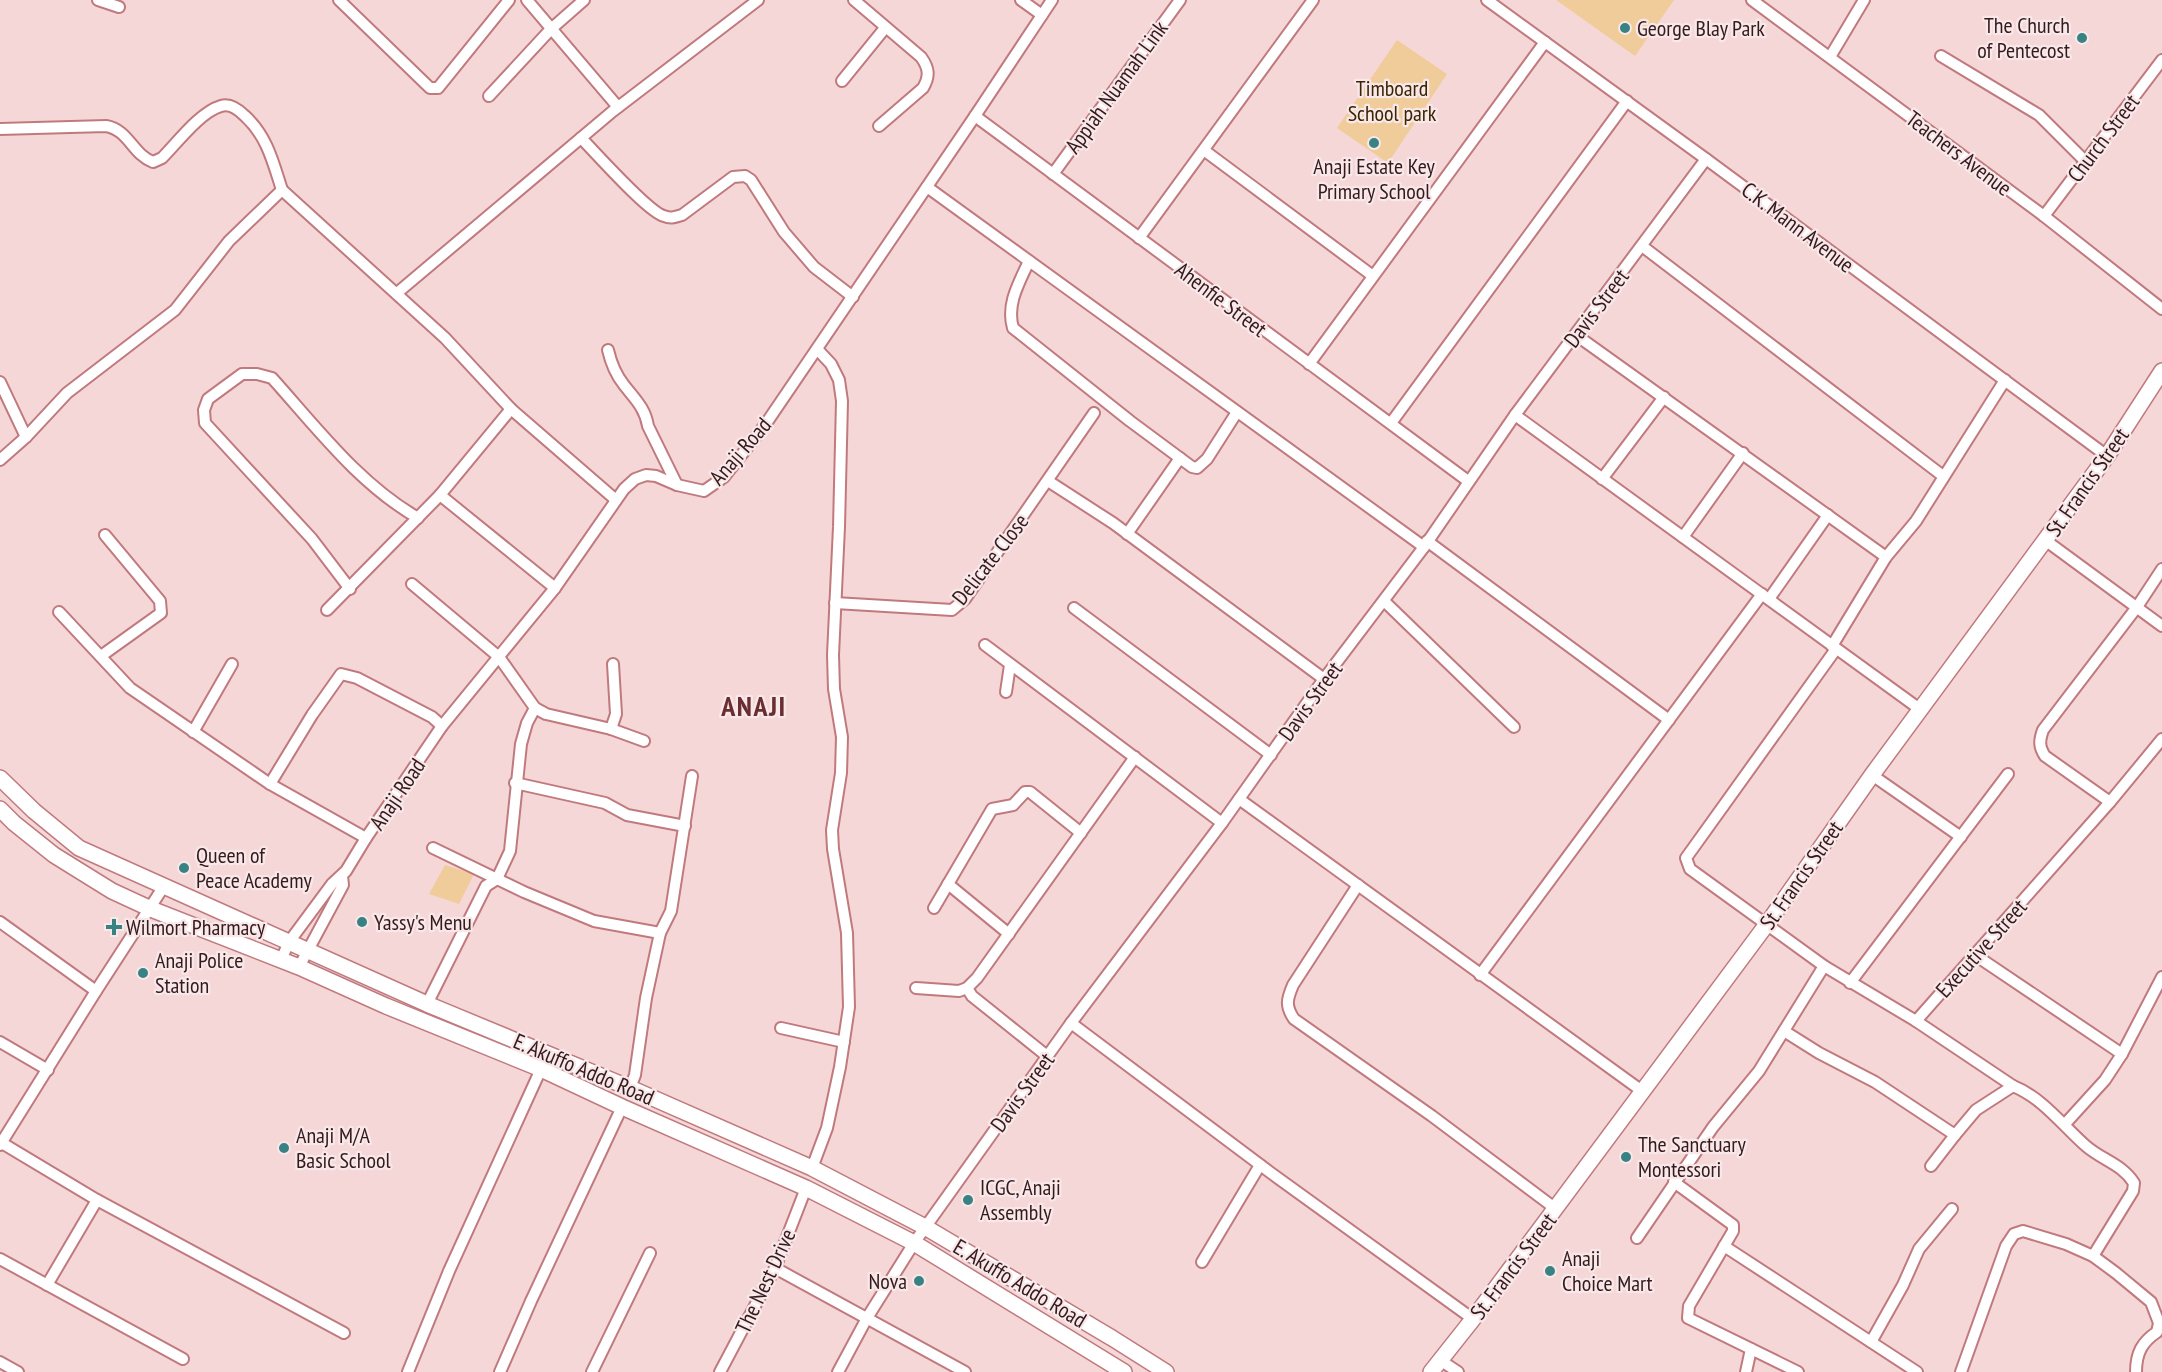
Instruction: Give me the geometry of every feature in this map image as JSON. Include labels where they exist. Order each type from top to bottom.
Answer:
[{"type":"main road","name":"St. Francis Street","points":[[1436,1366],[1556,1209],[1767,924],[1872,775],[2107,456],[2162,371]]},
{"type":"main road","name":"E. Akuffo Addo Road","points":[[0,778],[34,811],[79,848],[427,1004],[630,1088],[812,1168],[925,1227],[1166,1372]]},
{"type":"main road","name":"E. Akuffo Addo Road","points":[[0,809],[54,855],[112,891],[541,1069],[806,1188],[914,1243],[1125,1372]]},
{"type":"street","points":[[98,0],[119,7]]},
{"type":"street","points":[[339,0],[430,88],[438,88],[509,0]]},
{"type":"street","points":[[527,0],[618,108]]},
{"type":"street","points":[[489,96],[551,29],[584,0]]},
{"type":"street","points":[[397,293],[581,138],[758,0]]},
{"type":"street","points":[[854,0],[921,57],[927,66],[928,74],[922,88],[879,126]]},
{"type":"street","points":[[1021,0],[1042,15]]},
{"type":"street","name":"Anaji Road","points":[[281,960],[289,942],[332,884],[342,876],[442,726],[555,588],[616,500],[634,479],[646,475],[656,476],[677,485],[704,491],[724,477],[765,425],[1052,0]]},
{"type":"street","name":"Appiah Nuamah Link","points":[[1053,174],[1180,0]]},
{"type":"street","points":[[1139,238],[1205,151],[1313,0]]},
{"type":"street","name":"C.K. Mann Avenue","points":[[1487,0],[2107,456]]},
{"type":"street","name":"Teachers Avenue","points":[[1752,0],[2044,216],[2162,309]]},
{"type":"street","points":[[1830,57],[1864,0]]},
{"type":"street","points":[[842,81],[885,28]]},
{"type":"street","points":[[1309,364],[1545,42]]},
{"type":"street","points":[[1941,56],[2039,116],[2085,161]]},
{"type":"street","name":"Church Street","points":[[2044,216],[2162,60]]},
{"type":"street","points":[[1391,423],[1627,101]]},
{"type":"street","points":[[0,129],[114,127],[122,132],[144,159],[153,162],[162,158],[209,112],[222,105],[237,108],[257,127],[270,151],[282,190],[445,338],[511,409],[616,500]]},
{"type":"street","name":"Ahenfie Street","points":[[975,116],[1468,481]]},
{"type":"street","points":[[581,138],[661,216],[673,218],[682,215],[733,177],[745,176],[751,180],[784,232],[814,267],[853,297]]},
{"type":"street","points":[[1205,151],[1373,276]]},
{"type":"street","name":"Davis Street","points":[[838,1372],[867,1318],[914,1243],[1047,1056],[1222,823],[1324,679],[1425,544],[1515,415],[1706,159]]},
{"type":"street","points":[[927,187],[1237,412],[1669,720]]},
{"type":"street","points":[[0,460],[26,437],[67,393],[175,310],[229,241],[282,190]]},
{"type":"street","points":[[1642,246],[1943,476]]},
{"type":"street","points":[[1029,261],[1013,295],[1010,316],[1013,328],[1192,467],[1197,468],[1207,459],[1237,412]]},
{"type":"street","points":[[1576,335],[1886,557]]},
{"type":"street","points":[[812,1168],[827,1128],[849,1007],[847,933],[832,830],[841,773],[842,737],[834,689],[833,655],[842,401],[839,380],[831,364],[817,349]]},
{"type":"street","points":[[608,350],[616,374],[637,399],[646,416],[648,426],[677,485]]},
{"type":"street","points":[[350,589],[312,539],[205,423],[204,410],[208,399],[242,374],[257,374],[272,378],[370,485],[418,518]]},
{"type":"street","points":[[2005,380],[1916,521],[1886,557],[1834,648],[1686,858],[1690,869],[1824,966],[1916,1021],[2029,1095],[2065,1124],[2092,1150],[2121,1167],[2134,1183],[2133,1191],[2093,1256]]},
{"type":"street","points":[[0,382],[26,437]]},
{"type":"street","points":[[1602,479],[1664,397]]},
{"type":"street","points":[[327,610],[440,495],[511,409]]},
{"type":"street","name":"Delicate Close","points":[[835,603],[952,610],[964,599],[1094,414]]},
{"type":"street","points":[[1515,415],[1921,710]]},
{"type":"street","points":[[1683,537],[1743,453]]},
{"type":"street","points":[[1127,534],[1180,458]]},
{"type":"street","points":[[1048,481],[1127,534],[1324,679]]},
{"type":"street","points":[[440,495],[555,588]]},
{"type":"street","points":[[1480,975],[1669,720],[1828,516]]},
{"type":"street","points":[[101,656],[160,613],[160,601],[105,535]]},
{"type":"street","points":[[2045,540],[2162,626]]},
{"type":"street","points":[[2110,802],[2045,756],[2040,748],[2040,738],[2043,730],[2137,607],[2162,569]]},
{"type":"street","points":[[412,584],[499,657],[535,708],[546,714],[611,729],[644,741]]},
{"type":"street","points":[[1384,601],[1514,727]]},
{"type":"street","points":[[1074,608],[1271,755]]},
{"type":"street","points":[[59,612],[130,688],[270,784],[366,838]]},
{"type":"street","points":[[985,645],[1222,823]]},
{"type":"street","points":[[611,729],[616,714],[613,663]]},
{"type":"street","points":[[193,732],[232,664]]},
{"type":"street","points":[[1006,693],[1010,665]]},
{"type":"street","points":[[270,784],[312,715],[341,674],[357,678],[432,717],[442,726]]},
{"type":"street","points":[[427,1004],[486,886],[497,879],[510,851],[515,783],[521,744],[527,723],[535,708]]},
{"type":"street","name":"Executive Street","points":[[1916,1021],[2162,740]]},
{"type":"street","points":[[916,988],[959,992],[978,978],[1136,757]]},
{"type":"street","points":[[1850,983],[2008,774]]},
{"type":"street","points":[[1872,775],[1961,837]]},
{"type":"street","points":[[630,1088],[635,1075],[646,998],[660,933],[671,911],[692,776]]},
{"type":"street","points":[[515,783],[605,803],[627,815],[685,826]]},
{"type":"street","points":[[934,908],[992,809],[1013,804],[1025,792],[1030,792],[1081,833]]},
{"type":"street","points":[[1239,799],[1642,1091]]},
{"type":"street","points":[[433,848],[525,892],[594,921],[660,933]]},
{"type":"street","name":"Anaji Road","points":[[299,967],[343,885],[342,876]]},
{"type":"street","points":[[948,884],[1009,934]]},
{"type":"street","points":[[1358,885],[1293,985],[1287,999],[1288,1010],[1294,1018],[1432,1116],[1556,1209]]},
{"type":"street","points":[[164,886],[1,1144],[97,1200],[344,1333]]},
{"type":"street","points":[[0,922],[96,991]]},
{"type":"street","points":[[1976,955],[2122,1054]]},
{"type":"street","points":[[1637,1238],[1713,1127],[1759,1071],[1824,966]]},
{"type":"street","points":[[2065,1124],[2105,1080],[2122,1054],[2162,977]]},
{"type":"street","points":[[967,988],[972,996],[1047,1056]]},
{"type":"street","points":[[1071,1023],[1260,1165],[1473,1319]]},
{"type":"street","points":[[781,1028],[844,1042]]},
{"type":"street","points":[[1785,1031],[1819,1053],[1875,1082],[1955,1136]]},
{"type":"street","points":[[0,1042],[48,1070]]},
{"type":"street","points":[[408,1372],[449,1271],[541,1069]]},
{"type":"street","points":[[1931,1166],[1976,1110],[2013,1086]]},
{"type":"street","points":[[500,1372],[622,1107]]},
{"type":"street","points":[[1202,1262],[1260,1165]]},
{"type":"street","points":[[1674,1182],[1733,1225],[1733,1231],[1689,1306],[1688,1318],[1798,1372]]},
{"type":"street","name":"The Nest Drive","points":[[720,1372],[776,1268],[806,1188]]},
{"type":"street","points":[[47,1286],[97,1200]]},
{"type":"street","points":[[1871,1342],[1919,1249],[1952,1209]]},
{"type":"street","points":[[1960,1372],[2006,1246],[2014,1234],[2023,1231],[2066,1244],[2093,1256],[2151,1302],[2160,1321],[2157,1332],[2145,1341],[2137,1355],[2136,1372]]},
{"type":"street","points":[[1724,1246],[1917,1372]]},
{"type":"street","points":[[592,1372],[650,1253]]},
{"type":"street","points":[[0,1259],[183,1359]]},
{"type":"street","points":[[776,1268],[953,1369],[965,1372]]},
{"type":"street","points":[[1746,1372],[1751,1348]]},
{"type":"street","points":[[0,1362],[18,1372]]},
{"type":"street","points":[[1436,1366],[1458,1372]]},
{"type":"green space","name":"George Blay Park","points":[[1556,0],[1674,0],[1635,56]]},
{"type":"green space","name":"Timboard School park","points":[[1397,40],[1447,74],[1388,163],[1337,128]]},
{"type":"green space","points":[[445,865],[474,874],[459,904],[429,894]]},
{"type":"place","name":"George Blay Park","points":[[1625,28]]},
{"type":"place","name":"The Church of Pentecost","points":[[2082,38]]},
{"type":"place","name":"Anaji Estate Key Primary School","points":[[1374,143]]},
{"type":"place","name":"Queen of Peace Academy","points":[[184,868]]},
{"type":"place","name":"Yassy's Menu","points":[[362,922]]},
{"type":"place","name":"Wilmort Pharmacy","points":[[114,927]]},
{"type":"place","name":"Anaji Police Station","points":[[143,973]]},
{"type":"place","name":"Anaji M/A Basic School","points":[[284,1148]]},
{"type":"place","name":"The Sanctuary Montessori","points":[[1626,1157]]},
{"type":"place","name":"ICGC, Anaji Assembly","points":[[968,1200]]},
{"type":"place","name":"Anaji Choice Mart","points":[[1550,1271]]},
{"type":"place","name":"Nova","points":[[919,1281]]},
{"type":"district","name":"ANAJI","points":[[754,706]]}]
